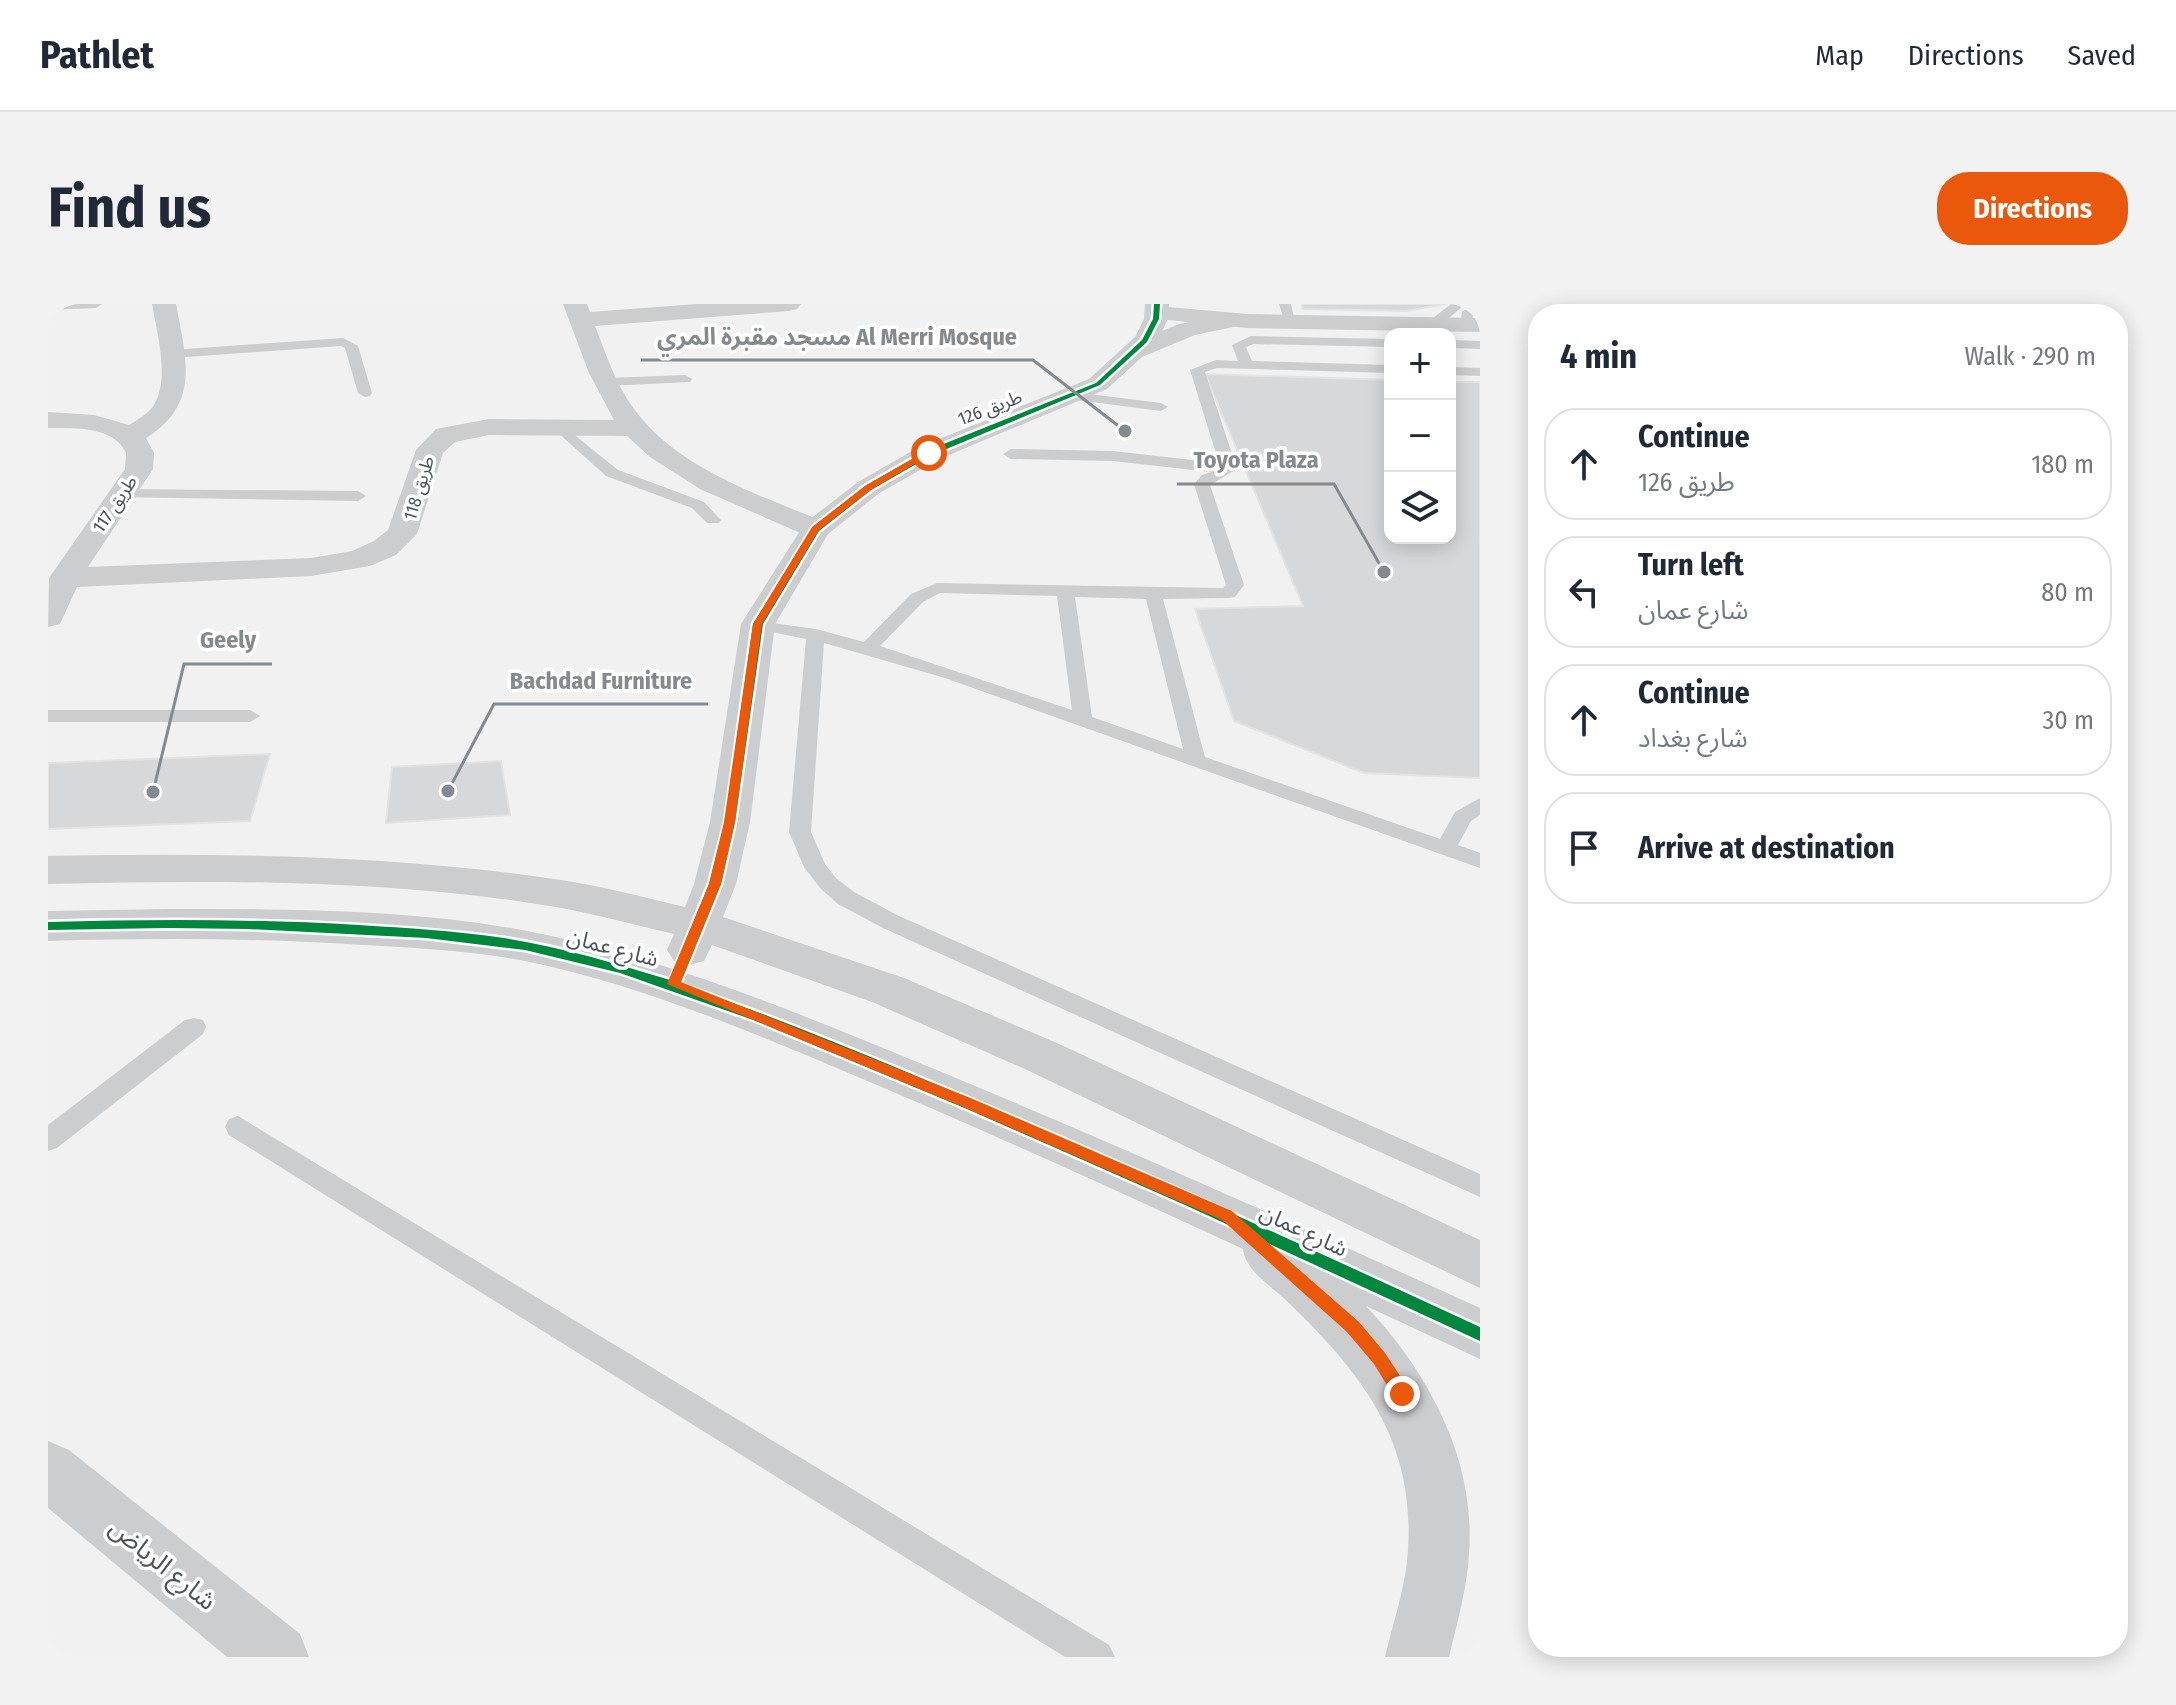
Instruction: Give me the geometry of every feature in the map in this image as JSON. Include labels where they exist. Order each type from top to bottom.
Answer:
[{"type":"street","points":[[48,420],[103,425],[128,437],[153,421],[171,397],[172,354],[164,304]]},
{"type":"street","points":[[789,304],[578,312],[614,400],[635,428],[689,469],[816,529]]},
{"type":"street","points":[[1157,308],[1288,312],[1434,324],[1467,321]]},
{"type":"street","points":[[1157,308],[1235,320]]},
{"type":"street","name":"طريق 126","points":[[674,984],[715,884],[730,822],[758,624],[816,529],[868,488],[929,453],[1098,384],[1137,351],[1153,326],[1157,308]]},
{"type":"street","points":[[1137,351],[1188,329],[1288,312]]},
{"type":"street","name":"طريق 118","points":[[56,586],[311,567],[359,559],[385,548],[402,534],[430,450],[438,440],[478,427],[635,428]]},
{"type":"street","name":"طريق 117","points":[[48,617],[56,586],[122,494],[141,460],[140,451],[128,437]]},
{"type":"street","name":"شارع عمان","points":[[48,870],[204,867],[378,873],[556,893],[700,925],[888,990],[1041,1056],[1480,1265]]},
{"type":"street","name":"شارع عمان","points":[[48,926],[152,922],[296,925],[431,934],[523,945],[611,965],[674,984],[968,1103],[1227,1216],[1480,1334]]},
{"type":"street","points":[[1227,1216],[1353,1327],[1380,1359],[1420,1431],[1439,1510],[1439,1551],[1417,1657]]},
{"type":"street","name":"شارع الرياض","points":[[48,1470],[258,1650]]},
{"type":"lane","points":[[48,306],[96,304]]},
{"type":"lane","points":[[1467,321],[1480,345]]},
{"type":"lane","points":[[1247,365],[1239,347],[1245,341],[1384,343]]},
{"type":"lane","points":[[172,354],[343,342],[351,346],[365,393]]},
{"type":"lane","points":[[1325,342],[1339,368]]},
{"type":"lane","points":[[1229,469],[1197,370],[1209,364],[1384,369]]},
{"type":"lane","points":[[1456,371],[1480,372]]},
{"type":"lane","points":[[607,382],[685,379]]},
{"type":"lane","points":[[1074,396],[1161,407]]},
{"type":"lane","points":[[561,428],[612,473],[687,500],[713,520]]},
{"type":"lane","points":[[1011,454],[1123,457],[1229,469]]},
{"type":"lane","points":[[868,648],[917,598],[937,588],[1221,595],[1235,585],[1202,484],[1229,469]]},
{"type":"lane","points":[[122,494],[358,496]]},
{"type":"lane","points":[[1065,591],[1083,720]]},
{"type":"lane","points":[[1153,593],[1196,760]]},
{"type":"lane","points":[[758,624],[816,634],[868,648],[1083,720],[1480,861]]},
{"type":"lane","points":[[816,634],[800,832],[815,867],[828,883],[867,911],[1480,1186]]},
{"type":"lane","points":[[48,716],[250,716]]},
{"type":"lane","points":[[1445,848],[1463,817],[1480,805]]},
{"type":"lane","points":[[48,1140],[194,1027]]},
{"type":"lane","points":[[238,1127],[1097,1657]]},
{"type":"building","points":[[1302,304],[1446,304],[1406,311],[1303,309]]},
{"type":"building","points":[[1205,374],[1384,380],[1384,544],[1456,544],[1456,382],[1480,382],[1480,778],[1364,773],[1234,721],[1195,609],[1303,606]]},
{"type":"building","points":[[270,754],[250,821],[48,829],[48,763]]},
{"type":"building","points":[[501,761],[510,815],[386,823],[392,767]]},
{"type":"cycle path","points":[[674,984],[715,884],[730,822],[758,624],[816,529],[868,488],[929,453],[1098,384],[1145,341],[1156,319],[1157,304]]},
{"type":"cycle path","points":[[48,926],[247,925],[426,934],[525,946],[621,969],[761,1018],[971,1105],[1480,1334]]},
{"type":"place","name":"مسجد مقبرة المري Al Merri Mosque","points":[[1125,431]]},
{"type":"place","name":"Toyota Plaza","points":[[1384,572]]},
{"type":"place","name":"Bachdad Furniture","points":[[448,791]]},
{"type":"place","name":"Geely","points":[[153,792]]},
{"type":"route","points":[[929,453],[868,488],[816,529],[758,624],[730,822],[715,884],[674,984],[968,1103],[1227,1216],[1324,1298],[1353,1327],[1380,1359],[1402,1394]]}]
